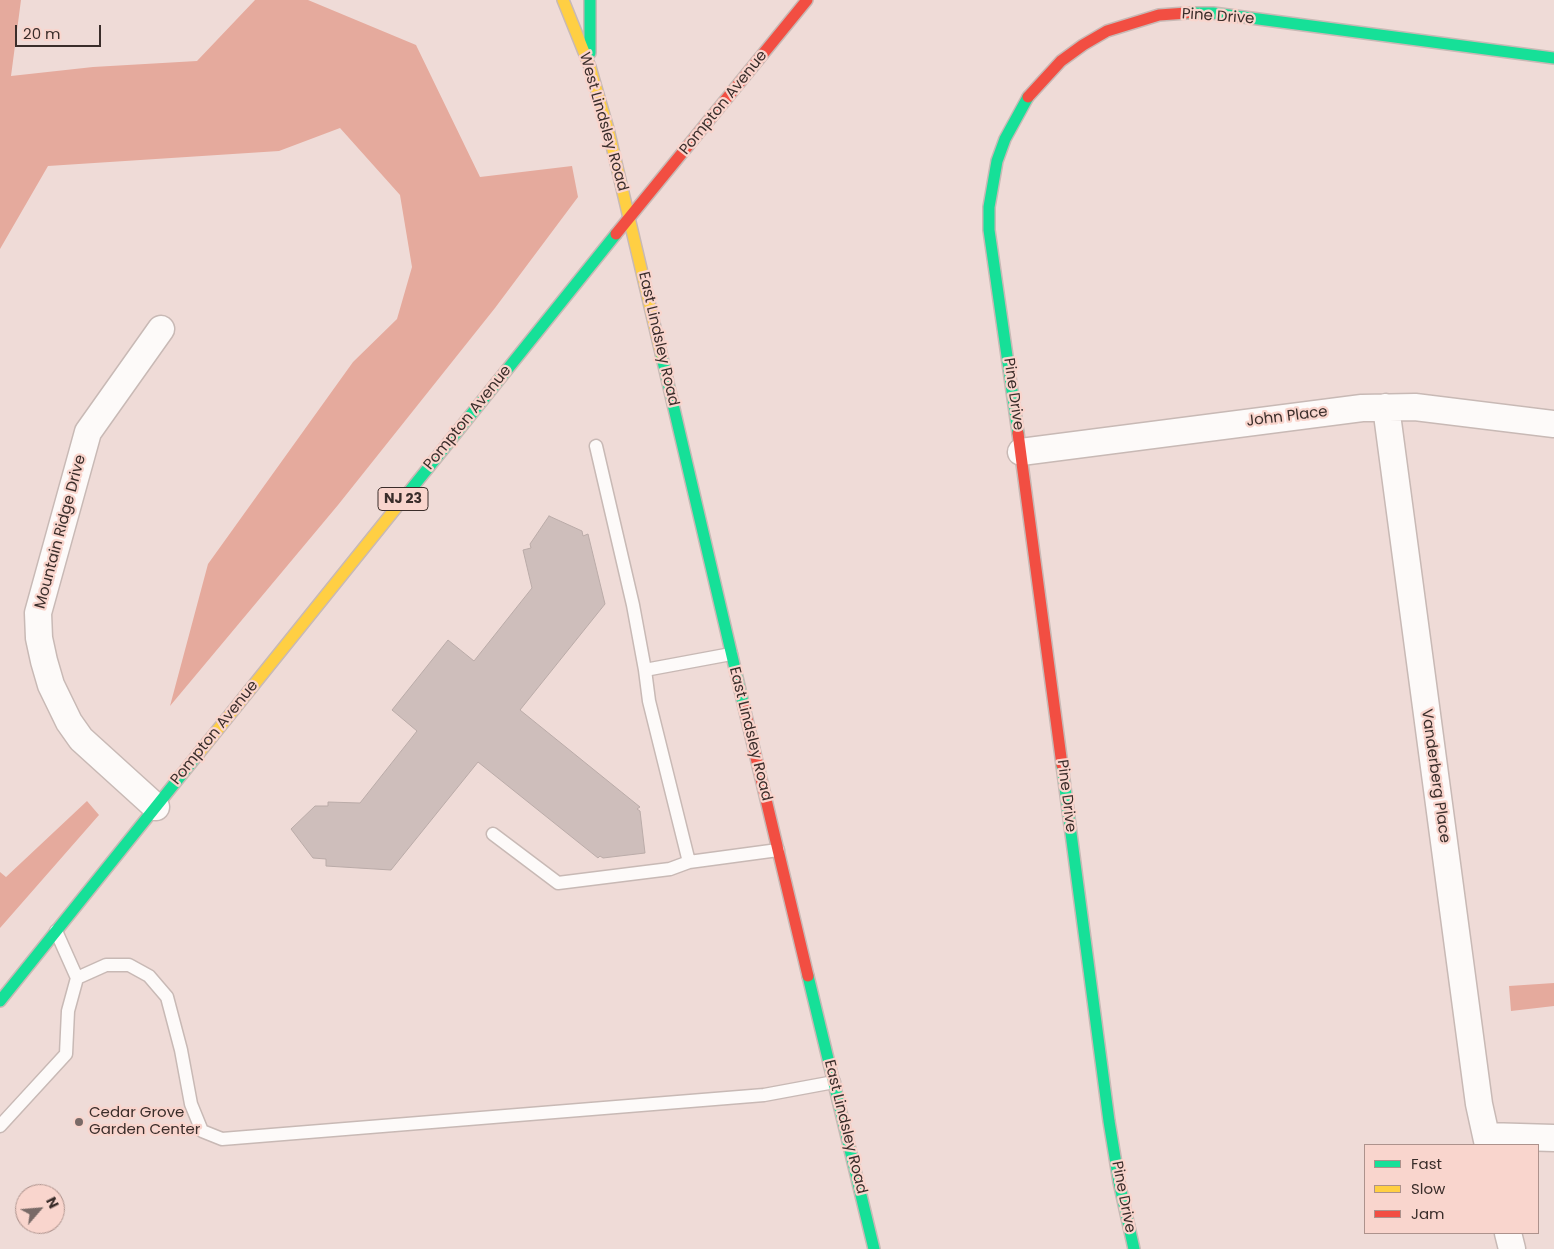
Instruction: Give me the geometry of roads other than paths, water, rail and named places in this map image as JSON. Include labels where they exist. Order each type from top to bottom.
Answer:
[{"type":"main road","name":"West Lindsley Road","points":[[563,0],[590,67],[608,129],[629,217]]},
{"type":"main road","points":[[590,0],[590,67]]},
{"type":"main road","name":"Pompton Avenue","points":[[0,1000],[629,217],[807,0]]},
{"type":"main road","name":"Pine Drive","points":[[1134,1249],[1119,1182],[1109,1120],[1021,452],[989,230],[990,199],[997,161],[1015,118],[1027,98],[1042,80],[1083,45],[1107,32],[1132,22],[1159,15],[1213,13],[1554,58]]},
{"type":"main road","name":"East Lindsley Road","points":[[629,217],[731,654],[874,1249]]},
{"type":"street","name":"Mountain Ridge Drive","points":[[156,807],[81,739],[69,722],[53,691],[44,661],[38,613],[88,432],[161,329]]},
{"type":"street","name":"John Place","points":[[1021,452],[1339,410],[1386,406],[1444,410],[1554,424]]},
{"type":"street","name":"Vanderberg Place","points":[[1386,406],[1479,1104],[1487,1141]]},
{"type":"street","points":[[1487,1141],[1554,1138]]},
{"type":"street","points":[[1508,1234],[1512,1249]]},
{"type":"lane","points":[[596,446],[633,605],[649,701],[689,862]]},
{"type":"lane","points":[[645,670],[731,654]]},
{"type":"lane","points":[[493,834],[558,883],[670,869],[689,862],[778,850]]},
{"type":"lane","points":[[0,1126],[66,1054],[68,1011],[77,978],[56,931]]},
{"type":"lane","points":[[77,978],[106,965],[129,965],[149,976],[167,997],[181,1050],[191,1104],[202,1131],[222,1139],[764,1095],[834,1082]]},
{"type":"place","name":"Cedar Grove Garden Center","points":[[79,1122]]}]
